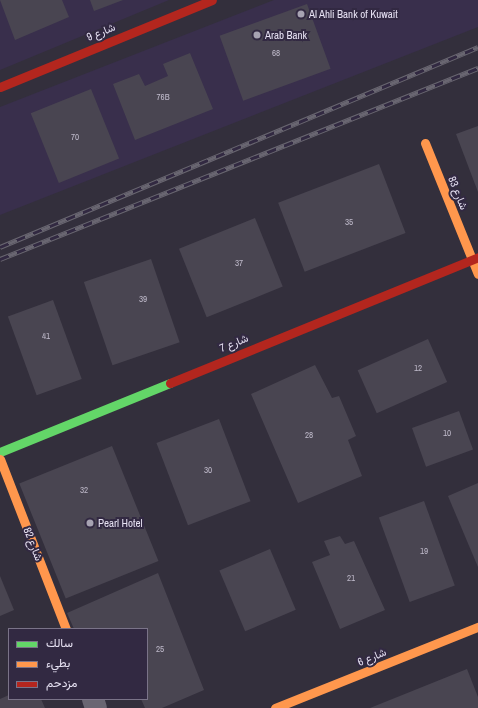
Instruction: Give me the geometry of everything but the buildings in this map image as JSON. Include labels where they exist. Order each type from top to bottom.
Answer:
[{"type":"street","name":"شارع 9","points":[[0,87],[212,0]]},
{"type":"street","name":"شارع 83","points":[[425,143],[475,258],[478,274]]},
{"type":"street","name":"شارع 7","points":[[0,452],[475,258]]},
{"type":"street","name":"شارع 82","points":[[0,459],[66,628]]},
{"type":"street","name":"شارع 6","points":[[275,708],[478,628]]},
{"type":"shaded area","points":[[0,0],[169,0],[0,70]]},
{"type":"shaded area","points":[[274,0],[478,0],[478,27],[0,215],[0,107]]},
{"type":"railway","points":[[0,247],[478,47]]},
{"type":"railway","points":[[0,259],[478,68]]},
{"type":"traffic: fast","points":[[0,452],[170,383]]},
{"type":"traffic: slow","points":[[425,143],[478,274]]},
{"type":"traffic: slow","points":[[0,459],[66,628]]},
{"type":"traffic: slow","points":[[275,708],[478,627]]},
{"type":"traffic: jam","points":[[0,87],[212,0]]},
{"type":"traffic: jam","points":[[170,383],[478,257]]},
{"type":"place","name":"Al Ahli Bank of Kuwait","points":[[301,14]]},
{"type":"place","name":"Arab Bank","points":[[257,35]]},
{"type":"place","name":"Pearl Hotel","points":[[90,523]]}]
